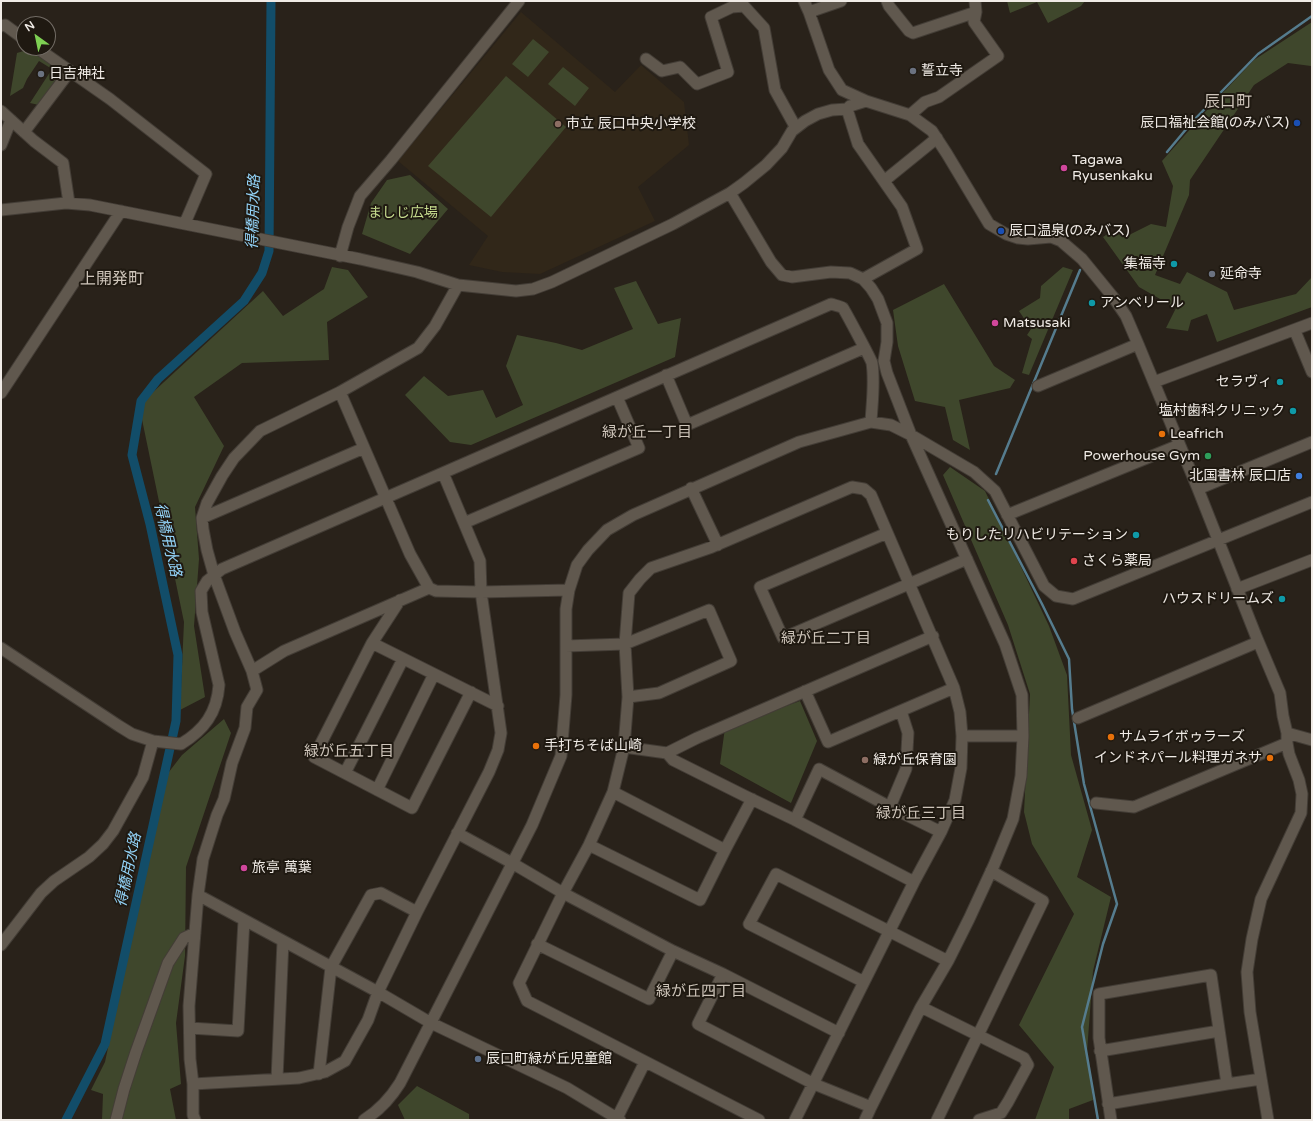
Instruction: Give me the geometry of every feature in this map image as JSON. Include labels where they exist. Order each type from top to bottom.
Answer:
[{"type":"street","points":[[340,256],[348,227],[360,196],[391,160],[519,1]]},
{"type":"street","points":[[804,1],[829,70],[842,90],[866,101],[910,116],[932,131],[989,224],[1006,234],[1018,238],[1028,239],[1050,237],[1061,241],[1082,259],[1113,297],[1126,316],[1154,382],[1198,489],[1217,541],[1280,693],[1289,754],[1299,780],[1302,794],[1301,814],[1261,899],[1252,939],[1247,972],[1250,1012],[1268,1120]]},
{"type":"street","points":[[809,12],[841,1]]},
{"type":"street","points":[[887,1],[889,6],[909,31],[913,33],[975,6],[974,22],[998,56],[939,97],[925,102],[910,116]]},
{"type":"street","points":[[646,59],[662,71],[680,67],[697,84],[728,72],[711,17],[732,7],[744,6],[764,28],[775,90],[796,128]]},
{"type":"street","points":[[1,26],[5,26],[16,34]]},
{"type":"street","points":[[48,56],[110,99],[206,174],[185,223]]},
{"type":"street","points":[[24,132],[70,71]]},
{"type":"street","points":[[1,210],[70,203],[90,205],[185,223],[417,272],[458,285],[516,290],[533,289],[552,282],[673,224],[730,192],[744,183],[766,165],[782,148],[792,131],[805,121],[818,114],[832,110],[847,110],[850,106],[866,101]]},
{"type":"street","points":[[847,110],[858,144],[902,207],[917,249],[863,279]]},
{"type":"street","points":[[1,111],[24,132],[63,163],[70,203]]},
{"type":"street","points":[[1,145],[11,120]]},
{"type":"street","points":[[884,181],[937,138]]},
{"type":"street","points":[[730,192],[771,262],[782,276],[792,277],[831,272],[850,273],[863,279],[871,288],[883,310],[887,323],[887,342],[884,361],[887,373],[912,435],[1005,644],[1022,695],[1022,776],[1013,819],[992,871],[948,961],[921,1007],[865,1120]]},
{"type":"street","points":[[1,393],[121,211]]},
{"type":"street","points":[[194,1120],[193,1084],[190,1059],[189,1006],[198,895],[203,859],[216,815],[224,799],[232,763],[245,728],[247,707],[257,690],[252,671],[235,632],[206,550],[202,529],[202,518],[207,503],[234,458],[260,431],[340,392],[418,348],[435,326],[458,285]]},
{"type":"street","points":[[1,648],[132,734],[159,742],[181,744],[194,736],[206,722],[215,707],[218,697],[219,685],[202,612],[201,591],[207,582],[222,569],[831,304],[842,308],[849,318],[872,362],[873,378],[871,422]]},
{"type":"street","points":[[1154,382],[1295,331],[1312,323]]},
{"type":"street","points":[[1295,331],[1312,372]]},
{"type":"street","points":[[1038,386],[1138,344]]},
{"type":"street","points":[[666,375],[687,425],[864,348]]},
{"type":"street","points":[[340,392],[410,554],[429,588],[436,591],[481,592],[569,590]]},
{"type":"street","points":[[464,523],[638,448],[617,397]]},
{"type":"street","points":[[364,1120],[376,1112],[394,1093],[410,1065],[532,825],[561,756],[566,695],[566,609],[569,590],[577,565],[607,530],[633,515],[799,442],[871,422],[891,425],[912,435],[974,472],[996,491],[1044,586],[1056,596],[1073,599],[1312,502]]},
{"type":"street","points":[[1198,489],[1312,442]]},
{"type":"street","points":[[1007,515],[1179,444]]},
{"type":"street","points":[[202,518],[364,448]]},
{"type":"street","points":[[193,1084],[299,1078],[325,1072],[345,1061],[365,1025],[378,992],[417,912],[489,772],[498,750],[501,733],[481,592],[480,561],[443,473]]},
{"type":"street","points":[[759,1120],[527,1001],[519,983],[537,944],[589,845],[614,792],[624,747],[628,697],[626,644],[629,593],[651,568],[718,545],[852,486],[864,489],[872,495],[954,688],[960,712],[962,736],[961,768],[955,800],[941,832],[914,882],[796,1120]]},
{"type":"street","points":[[692,488],[718,545]]},
{"type":"street","points":[[887,533],[760,587],[783,638],[967,559]]},
{"type":"street","points":[[1237,589],[1312,560]]},
{"type":"street","points":[[252,671],[284,651],[429,588]]},
{"type":"street","points":[[400,600],[372,643],[314,756],[412,808],[470,692]]},
{"type":"street","points":[[566,646],[626,644],[709,610],[731,661],[659,694],[628,697]]},
{"type":"street","points":[[624,747],[667,753],[697,738],[933,636]]},
{"type":"street","points":[[1078,718],[1258,642]]},
{"type":"street","points":[[372,643],[498,706]]},
{"type":"street","points":[[345,773],[403,659]]},
{"type":"street","points":[[377,790],[434,674]]},
{"type":"street","points":[[805,691],[828,742],[954,688]]},
{"type":"street","points":[[890,807],[906,769],[908,733],[901,711]]},
{"type":"street","points":[[962,736],[1023,736]]},
{"type":"street","points":[[1096,803],[1134,807],[1287,738],[1312,740]]},
{"type":"street","points":[[1,945],[41,893],[54,881],[89,857],[103,844],[113,831],[143,777],[159,742]]},
{"type":"street","points":[[667,753],[673,760],[795,820],[914,882]]},
{"type":"street","points":[[795,820],[820,769],[890,807],[941,832]]},
{"type":"street","points":[[614,792],[725,850]]},
{"type":"street","points":[[589,845],[700,900],[752,799]]},
{"type":"street","points":[[458,833],[563,893],[673,951],[723,974],[839,1033]]},
{"type":"street","points":[[937,1120],[1043,901],[992,871]]},
{"type":"street","points":[[864,982],[749,924],[776,874],[948,961]]},
{"type":"street","points":[[319,1074],[331,967],[371,895],[381,893],[417,912]]},
{"type":"street","points":[[198,895],[378,992],[431,1023],[567,1088],[618,1120],[645,1062]]},
{"type":"street","points":[[190,1028],[238,1031],[244,920]]},
{"type":"street","points":[[116,1120],[124,1088],[168,963],[184,938],[195,933]]},
{"type":"street","points":[[277,1079],[283,941]]},
{"type":"street","points":[[537,944],[649,999],[673,951]]},
{"type":"street","points":[[723,974],[698,1024],[814,1084],[871,1107]]},
{"type":"street","points":[[1110,1120],[1100,1051],[1099,994],[1211,974],[1227,1084]]},
{"type":"street","points":[[921,1007],[1024,1058],[1028,1065],[1001,1113],[979,1120]]},
{"type":"street","points":[[1100,1051],[1219,1031]]},
{"type":"street","points":[[1108,1104],[1261,1079]]},
{"type":"shaded area","name":"市立 辰口中央小学校","points":[[521,12],[615,92],[641,65],[684,102],[689,145],[638,187],[655,221],[540,274],[502,272],[469,265],[488,236],[398,161]]},
{"type":"green space","points":[[1007,1],[1085,1],[1081,6],[1048,23],[1037,2],[1010,13]]},
{"type":"green space","points":[[1312,22],[1312,65],[1288,63],[1254,85],[1190,180],[1189,195],[1155,275],[1180,284],[1187,272],[1227,292],[1234,310],[1296,294],[1312,277],[1312,307],[1217,342],[1207,314],[1191,320],[1188,331],[1166,328],[1176,308],[1139,287],[1103,237],[1109,233],[1129,235],[1151,224],[1166,227],[1173,186],[1162,161],[1215,101],[1254,60]]},
{"type":"green space","points":[[533,39],[549,52],[528,77],[512,64]]},
{"type":"green space","points":[[17,56],[44,56],[63,69],[39,105],[30,103],[52,69],[39,61],[23,88],[10,96]]},
{"type":"green space","points":[[563,67],[589,88],[575,106],[548,84]]},
{"type":"green space","points":[[506,76],[566,127],[491,217],[428,166]]},
{"type":"green space","name":"ましじ広場","points":[[410,175],[448,209],[410,254],[362,234],[371,203],[387,180]]},
{"type":"green space","points":[[332,267],[348,270],[368,297],[327,322],[329,360],[242,363],[194,397],[224,446],[195,507],[199,559],[194,626],[205,697],[180,710],[184,622],[139,405],[263,291],[283,316],[324,289]]},
{"type":"green space","points":[[1063,267],[1073,270],[1029,375],[1022,373],[1032,339],[1027,335],[1031,329],[1019,311],[1040,298],[1041,286]]},
{"type":"green space","points":[[636,281],[658,324],[681,318],[675,357],[471,445],[450,442],[405,395],[424,376],[448,396],[483,390],[496,418],[523,405],[506,366],[517,335],[582,350],[633,329],[614,288]]},
{"type":"green space","points":[[944,284],[994,366],[1015,380],[1010,388],[959,400],[970,450],[953,440],[945,407],[915,401],[898,346],[893,310]]},
{"type":"green space","points":[[950,467],[985,491],[1049,626],[1067,675],[1071,755],[1092,830],[1077,877],[1111,897],[1093,971],[1087,1052],[1093,1100],[1069,1109],[1069,1120],[1035,1120],[1054,1067],[1019,1025],[1074,914],[1032,844],[1024,812],[1030,694],[1008,625],[943,475]]},
{"type":"green space","points":[[800,701],[817,741],[791,803],[720,764],[725,728]]},
{"type":"green space","points":[[224,719],[231,733],[186,867],[185,956],[176,1023],[181,1084],[170,1089],[176,1120],[102,1120],[103,1094],[91,1090],[105,1062],[165,777],[182,755]]},
{"type":"green space","points":[[417,1086],[469,1114],[469,1120],[405,1120],[398,1105]]},
{"type":"waterway","name":"得橋用水路","points":[[66,1120],[105,1044],[176,721],[178,655],[150,524],[132,455],[141,401],[158,379],[244,301],[262,273],[269,251],[271,1]]},
{"type":"waterway","points":[[1167,152],[1193,121],[1258,54],[1312,16]]},
{"type":"waterway","points":[[996,474],[1080,270]]},
{"type":"waterway","points":[[988,500],[1069,659],[1072,709],[1084,784],[1117,904],[1103,944],[1082,1027],[1098,1120]]},
{"type":"place","name":"誓立寺","points":[[913,71]]},
{"type":"place","name":"日吉神社","points":[[41,74]]},
{"type":"place","name":"辰口福祉会館(のみバス)","points":[[1297,123]]},
{"type":"place","name":"市立 辰口中央小学校","points":[[558,124]]},
{"type":"place","name":"Tagawa Ryusenkaku","points":[[1064,168]]},
{"type":"place","name":"辰口温泉(のみバス)","points":[[1001,231]]},
{"type":"place","name":"集福寺","points":[[1174,264]]},
{"type":"place","name":"延命寺","points":[[1212,274]]},
{"type":"place","name":"アンベリール","points":[[1092,303]]},
{"type":"place","name":"Matsusaki","points":[[995,323]]},
{"type":"place","name":"セラヴィ","points":[[1280,382]]},
{"type":"place","name":"塩村歯科クリニック","points":[[1293,411]]},
{"type":"place","name":"Leafrich","points":[[1162,434]]},
{"type":"place","name":"Powerhouse Gym","points":[[1208,456]]},
{"type":"place","name":"北国書林 辰口店","points":[[1299,476]]},
{"type":"place","name":"もりしたリハビリテーション","points":[[1136,535]]},
{"type":"place","name":"さくら薬局","points":[[1074,561]]},
{"type":"place","name":"ハウスドリームズ","points":[[1282,599]]},
{"type":"place","name":"サムライボゥラーズ","points":[[1111,737]]},
{"type":"place","name":"手打ちそば山崎","points":[[536,746]]},
{"type":"place","name":"インドネパール料理ガネサ","points":[[1270,758]]},
{"type":"place","name":"緑が丘保育園","points":[[865,760]]},
{"type":"place","name":"旅亭 萬葉","points":[[244,868]]},
{"type":"place","name":"辰口町緑が丘児童館","points":[[478,1059]]},
{"type":"district","name":"辰口町","points":[[1228,103]]},
{"type":"district","name":"上開発町","points":[[112,280]]},
{"type":"district","name":"緑が丘一丁目","points":[[647,433]]},
{"type":"district","name":"緑が丘二丁目","points":[[826,639]]},
{"type":"district","name":"緑が丘五丁目","points":[[349,752]]},
{"type":"district","name":"緑が丘三丁目","points":[[921,814]]},
{"type":"district","name":"緑が丘四丁目","points":[[701,992]]}]
